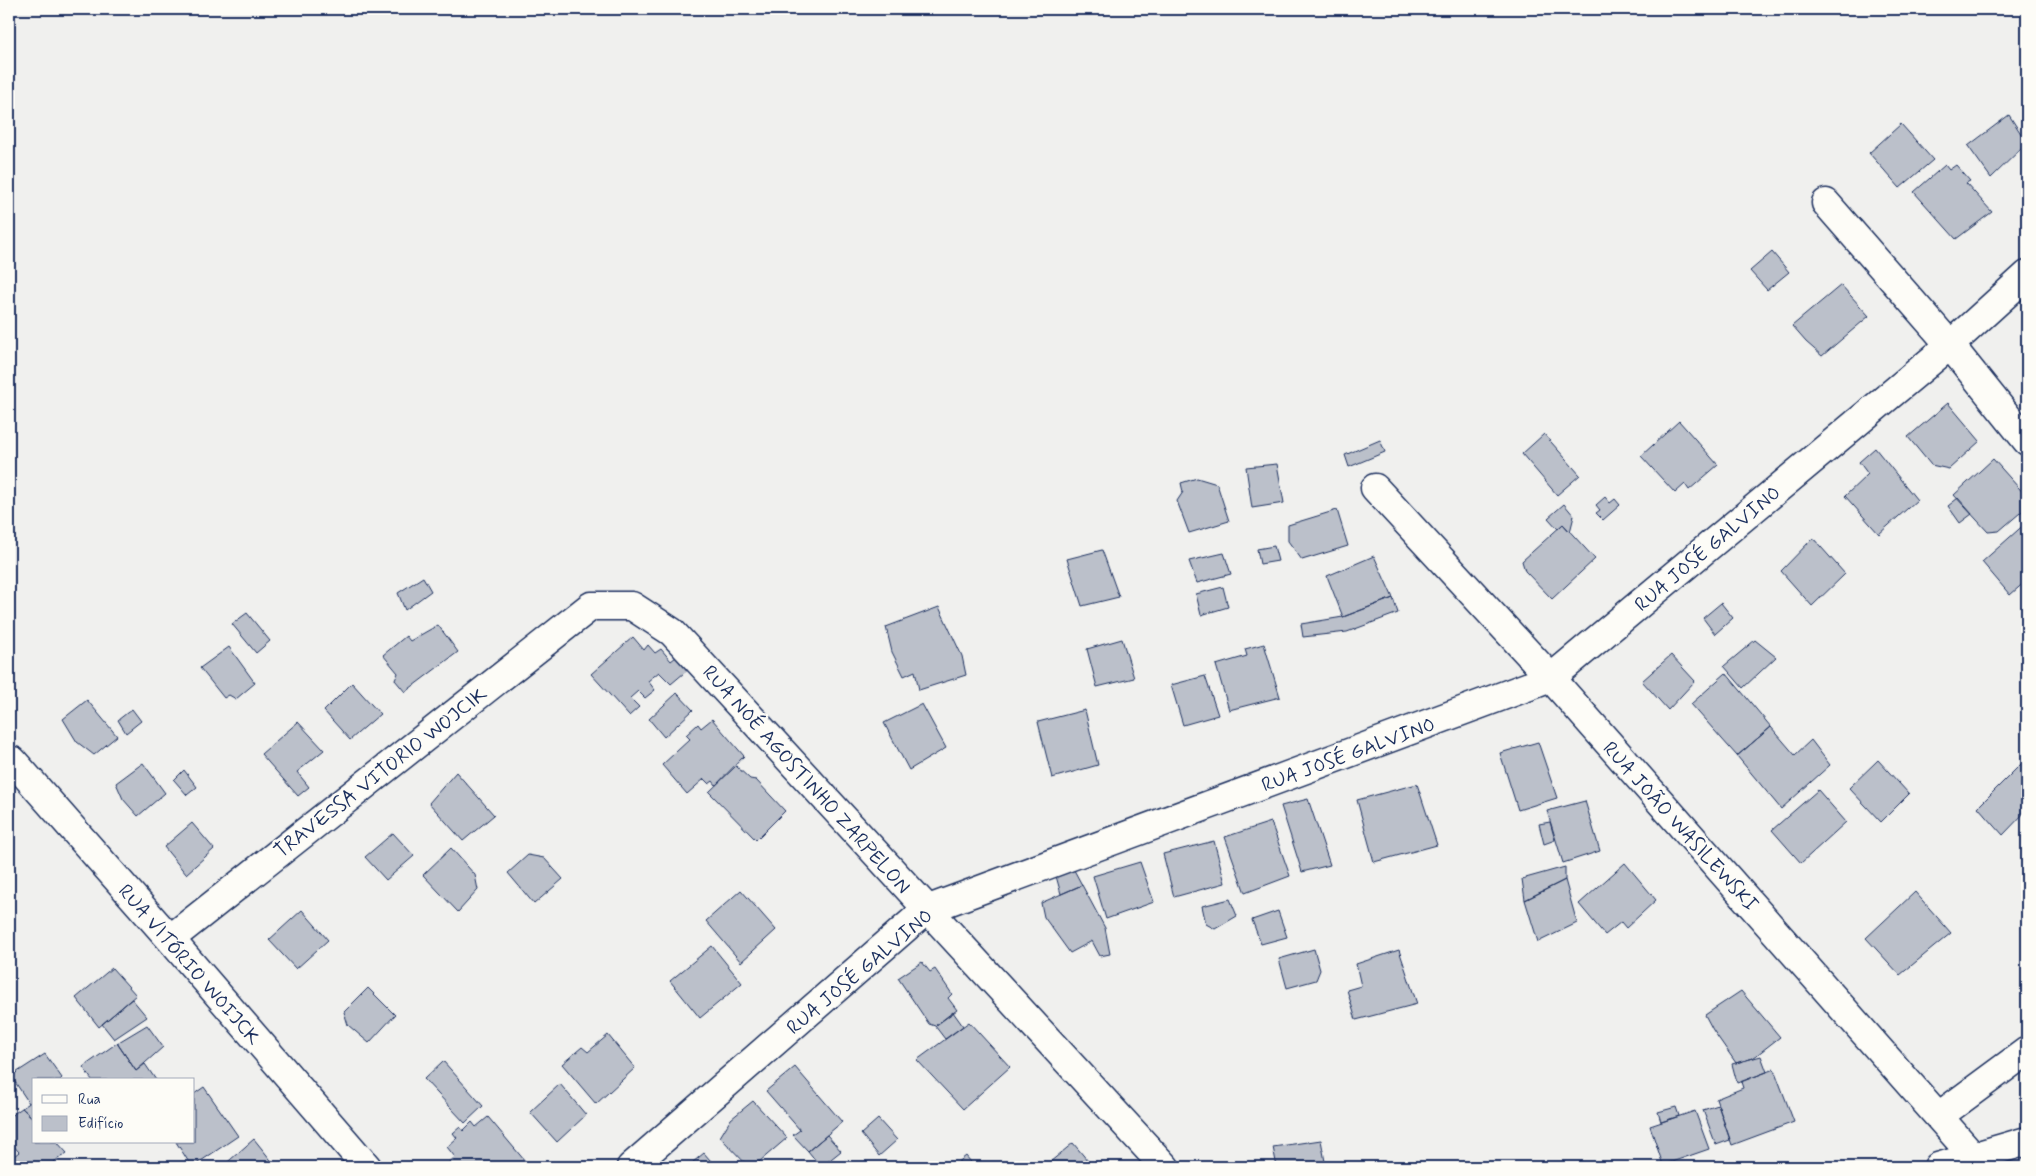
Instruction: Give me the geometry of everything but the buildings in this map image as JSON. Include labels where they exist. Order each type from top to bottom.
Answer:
[{"type":"street","points":[[1826,203],[1950,345],[2027,441]]},
{"type":"street","name":"RUA JOSÉ GALVINO","points":[[631,1167],[926,910],[1551,678],[1950,345],[2027,275]]},
{"type":"street","name":"RUA JOÃO WASILEWSKI","points":[[1375,488],[1551,678],[1979,1162]]},
{"type":"street","name":"RUA NOÉ AGOSTINHO ZARPELON","points":[[591,606],[632,606],[672,632],[926,910],[1165,1167]]},
{"type":"street","name":"TRAVESSA VITORIO WOJCIK","points":[[170,939],[591,606]]},
{"type":"street","name":"RUA VITÓRIO WOIJCK","points":[[12,761],[170,939],[367,1167]]},
{"type":"street","points":[[1938,1116],[2027,1050]]},
{"type":"street","points":[[1938,1167],[1979,1162],[2027,1141]]}]
